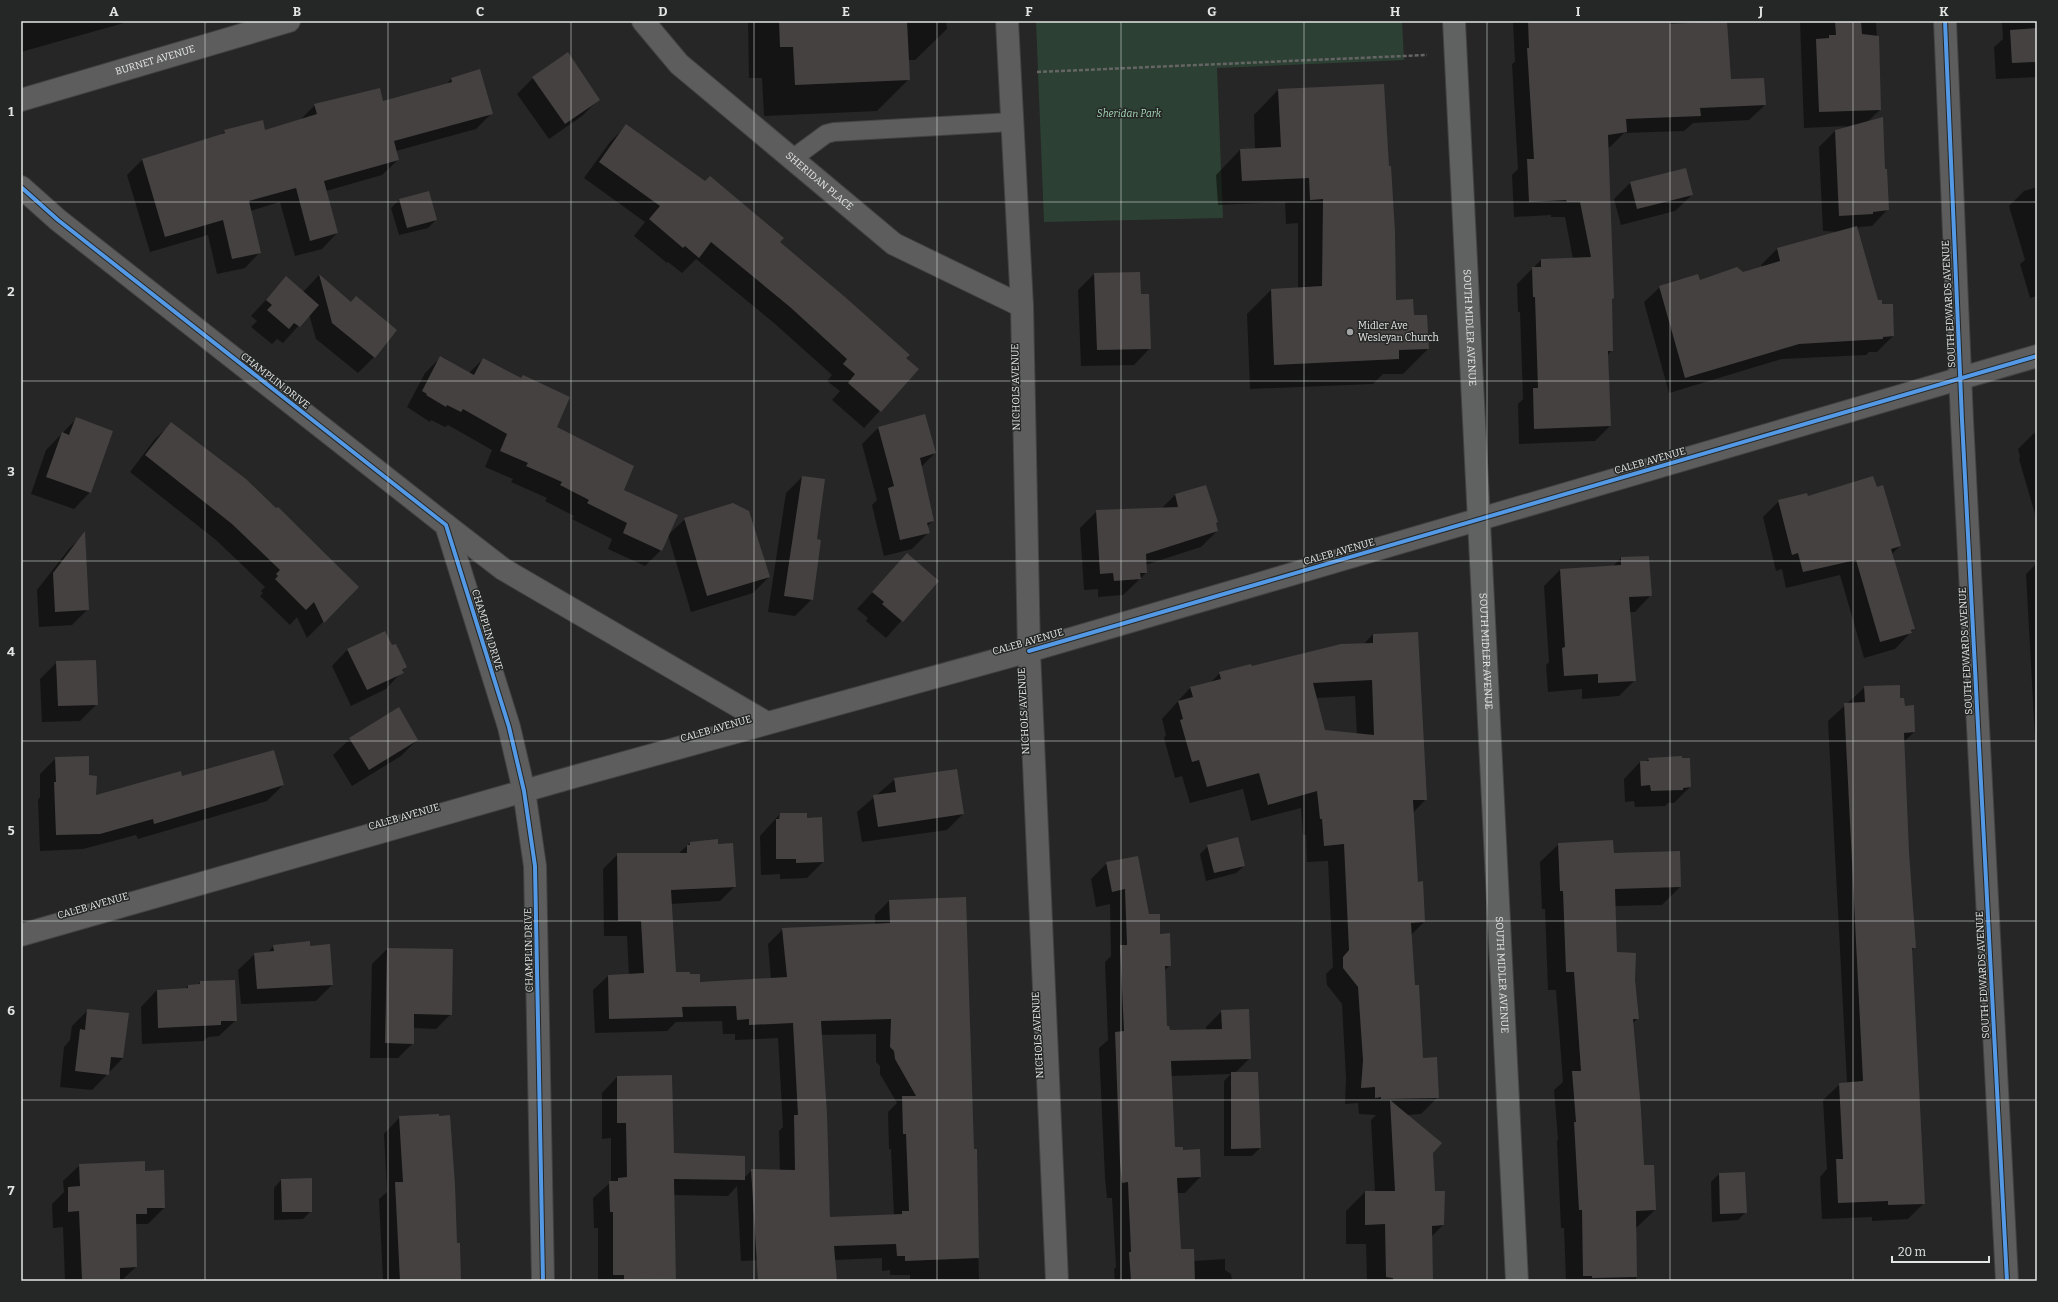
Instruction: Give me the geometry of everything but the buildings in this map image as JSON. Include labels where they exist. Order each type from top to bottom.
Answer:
[{"type":"main road","name":"SOUTH MIDLER AVENUE","points":[[1454,21],[1516,1281]]},
{"type":"street","name":"BURNET AVENUE","points":[[21,100],[289,21]]},
{"type":"street","name":"SHERIDAN PLACE","points":[[643,21],[679,64],[894,244],[1022,306]]},
{"type":"street","name":"NICHOLS AVENUE","points":[[1007,21],[1022,306],[1029,651],[1057,1281]]},
{"type":"street","name":"SOUTH EDWARDS AVENUE","points":[[1944,21],[1960,378],[2007,1281]]},
{"type":"street","name":"CHAMPLIN DRIVE","points":[[21,187],[58,220],[503,569],[767,724]]},
{"type":"street","name":"CALEB AVENUE","points":[[21,935],[524,791],[1029,651],[2037,356]]},
{"type":"street","name":"CHAMPLIN DRIVE","points":[[446,525],[509,727],[524,791],[535,866],[544,1281]]},
{"type":"lane","points":[[792,159],[826,134],[834,132],[1012,122]]},
{"type":"path","points":[[1009,73],[1456,54]]},
{"type":"green space","name":"Sheridan Park","points":[[1036,21],[1402,21],[1404,60],[1217,68],[1223,218],[1044,222]]},
{"type":"cycle path","points":[[1945,21],[1962,420],[2007,1281]]},
{"type":"cycle path","points":[[21,187],[58,220],[446,525],[509,727],[524,791],[535,866],[543,1281]]},
{"type":"cycle path","points":[[1029,651],[2037,356]]},
{"type":"place","name":"Midler Ave Wesleyan Church","points":[[1350,332]]}]
